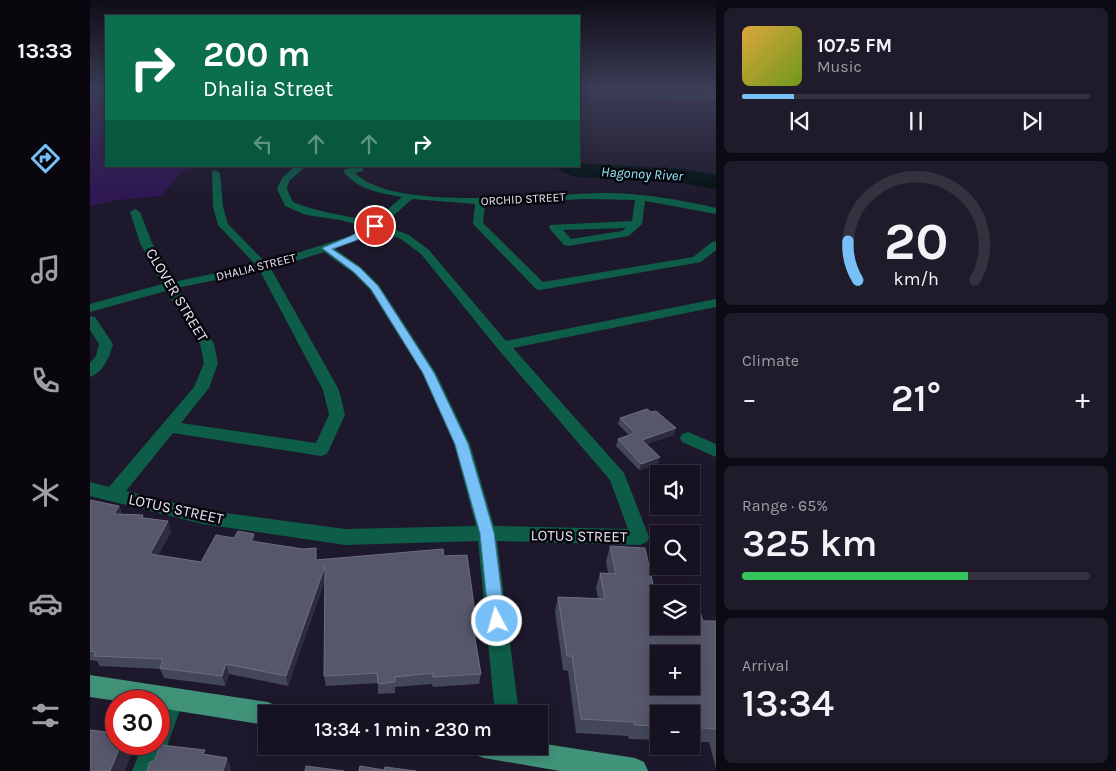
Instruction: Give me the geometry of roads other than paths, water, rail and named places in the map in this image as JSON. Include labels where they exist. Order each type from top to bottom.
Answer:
[{"type":"main road","points":[[90,686],[258,712]]},
{"type":"main road","points":[[548,755],[635,771]]},
{"type":"street","name":"LOTUS STREET","points":[[90,490],[203,517],[345,537],[487,533],[640,537],[618,477],[503,346],[425,252],[405,237],[375,226],[340,217],[310,213],[289,204],[282,189],[285,180],[300,167]]},
{"type":"street","name":"ORCHID STREET","points":[[360,169],[348,171],[358,181],[374,189],[409,197],[480,202],[551,197],[640,198],[668,200],[716,211]]},
{"type":"street","points":[[169,427],[321,450],[337,415],[331,390],[264,267],[223,225],[218,207],[215,173]]},
{"type":"street","name":"DHALIA STREET","points":[[90,308],[169,286],[264,267],[326,248],[354,238],[375,226],[409,197]]},
{"type":"street","points":[[637,224],[554,227],[568,243],[625,234],[637,224],[640,198]]},
{"type":"street","points":[[480,202],[478,223],[540,286],[697,260],[716,244]]},
{"type":"street","name":"CLOVER STREET","points":[[113,495],[201,388],[211,363],[207,344],[169,286],[146,243],[135,212]]},
{"type":"street","points":[[326,248],[357,270],[375,288],[429,373],[462,444],[487,533],[506,705]]},
{"type":"street","points":[[503,346],[716,303]]},
{"type":"street","points":[[90,320],[106,344],[103,357],[90,372]]},
{"type":"street","points":[[688,438],[716,451]]},
{"type":"street","points":[[170,704],[172,699]]},
{"type":"street","points":[[145,771],[151,755]]},
{"type":"waterway","name":"Hagonoy River","points":[[570,167],[576,170],[682,176],[716,182]]}]
